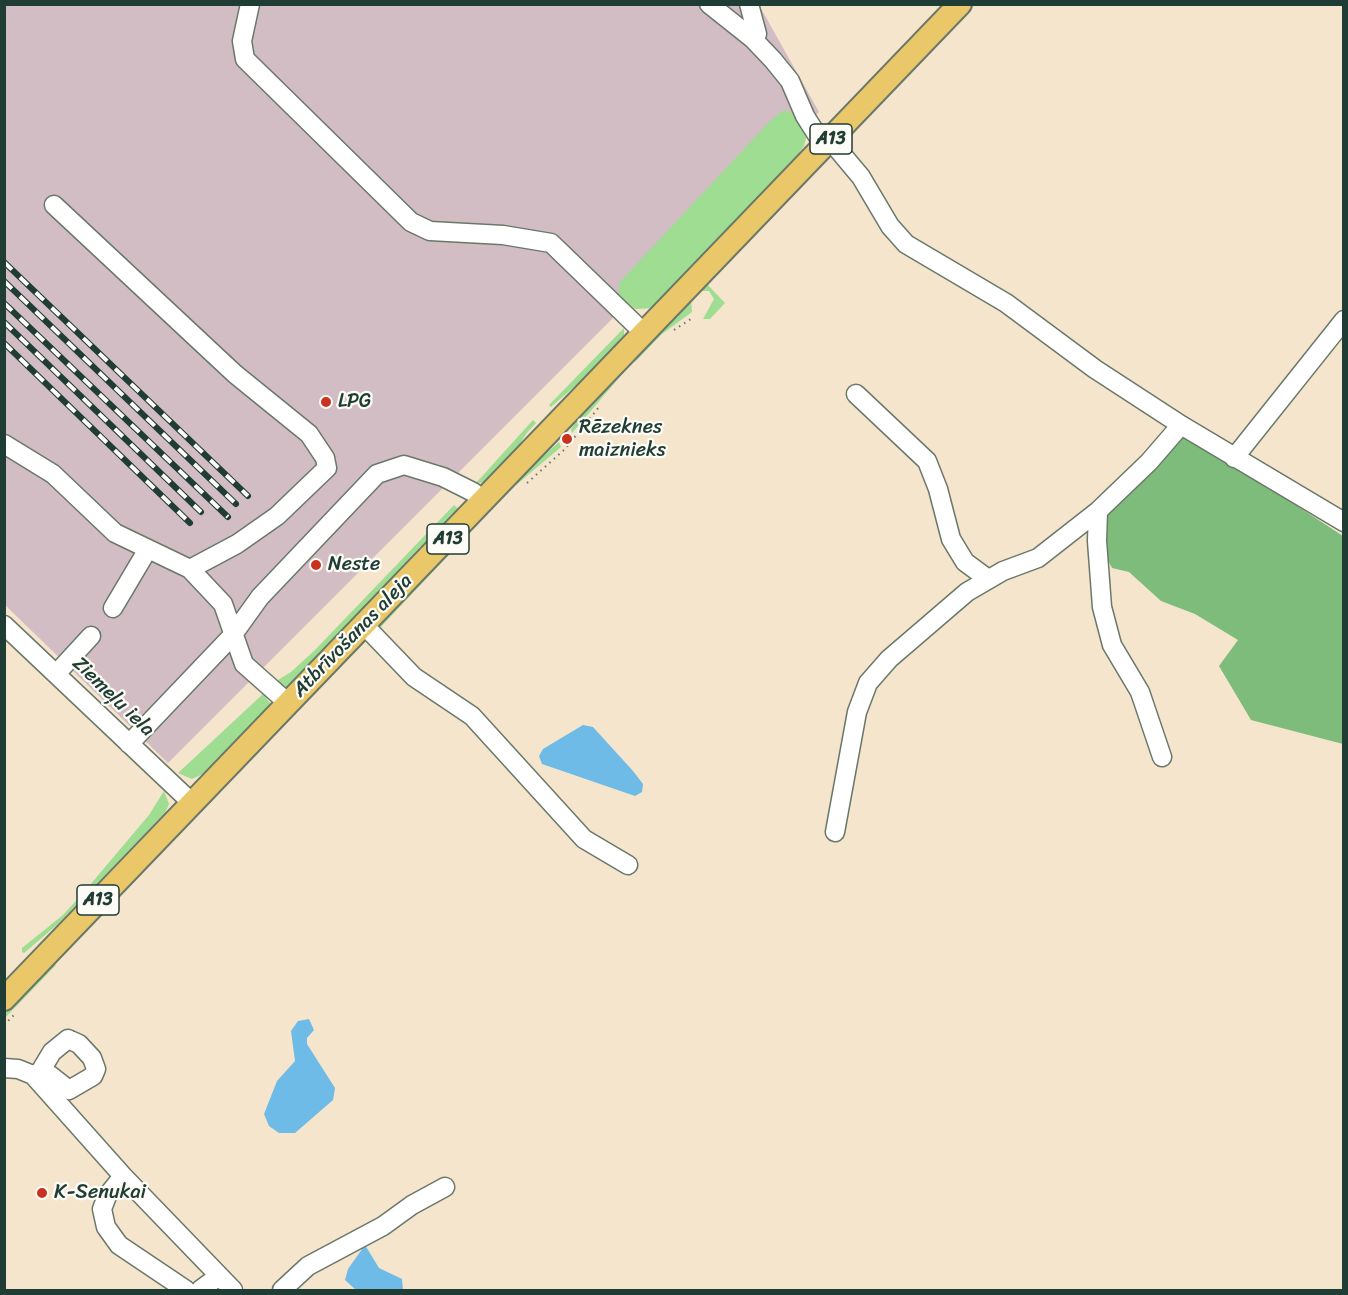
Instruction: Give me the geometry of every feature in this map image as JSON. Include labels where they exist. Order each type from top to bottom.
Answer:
[{"type":"main road","name":"A13","points":[[827,143],[960,4]]},
{"type":"main road","name":"Atbrīvošanas aleja","points":[[4,999],[827,143]]},
{"type":"street","points":[[250,4],[242,41],[245,59],[411,222],[430,231],[503,235],[550,243],[644,333]]},
{"type":"street","points":[[709,4],[753,39],[790,81],[809,123],[861,177],[890,226],[906,244],[1006,303],[1095,369],[1181,425],[1344,522]]},
{"type":"street","points":[[749,4],[757,34],[753,39]]},
{"type":"street","points":[[54,205],[235,374],[309,434],[325,458],[327,468],[277,516],[237,544],[190,569]]},
{"type":"street","points":[[1234,458],[1344,320]]},
{"type":"street","points":[[856,394],[927,462],[938,489],[951,539],[965,562],[988,579]]},
{"type":"street","points":[[836,832],[857,712],[868,683],[889,659],[966,592],[1003,571],[1038,558],[1098,511],[1149,462],[1181,425]]},
{"type":"street","points":[[4,444],[53,474],[115,533],[190,569],[223,604],[232,636],[244,664],[288,703]]},
{"type":"street","points":[[129,744],[232,636],[260,597],[377,474],[404,465],[443,477],[473,492],[484,501]]},
{"type":"street","points":[[1098,511],[1097,541],[1102,607],[1112,645],[1140,692],[1162,757]]},
{"type":"street","points":[[113,608],[148,549]]},
{"type":"street","name":"Ziemeļu iela","points":[[4,625],[191,802]]},
{"type":"street","points":[[365,626],[414,678],[472,716],[584,840],[628,865]]},
{"type":"street","points":[[56,674],[91,636]]},
{"type":"street","points":[[4,1068],[18,1069],[33,1075],[123,1176],[233,1290]]},
{"type":"street","points":[[123,1176],[107,1196],[102,1209],[106,1227],[119,1245],[186,1290]]},
{"type":"street","points":[[282,1290],[308,1266],[383,1226],[412,1205],[445,1187]]},
{"type":"street","points":[[200,1290],[219,1276]]},
{"type":"shaded area","points":[[4,5],[759,5],[819,112],[168,763],[5,605]]},
{"type":"green space","points":[[784,110],[797,115],[807,134],[804,146],[793,162],[656,308],[635,309],[619,296],[619,283],[771,120]]},
{"type":"green space","points":[[704,281],[725,303],[710,319],[703,319],[714,299],[709,291],[698,291],[691,300],[692,312],[662,334],[635,362],[638,352]]},
{"type":"green space","points":[[624,328],[624,337],[607,358],[551,407],[549,405]]},
{"type":"green space","points":[[620,372],[624,372],[572,433],[571,429],[596,393]]},
{"type":"green space","points":[[533,420],[536,423],[526,434],[512,457],[489,482],[476,483]]},
{"type":"green space","points":[[1177,435],[1221,456],[1343,536],[1343,744],[1251,720],[1219,666],[1238,640],[1195,614],[1161,601],[1129,572],[1112,568],[1102,549],[1101,509]]},
{"type":"green space","points":[[559,442],[561,447],[496,502],[498,496]]},
{"type":"green space","points":[[454,505],[462,512],[420,547],[289,688],[273,683],[291,672],[314,651]]},
{"type":"green space","points":[[474,524],[476,526],[379,629],[378,625]]},
{"type":"green space","points":[[370,637],[253,757],[62,957],[362,640]]},
{"type":"green space","points":[[263,694],[270,703],[269,709],[203,774],[192,779],[178,773]]},
{"type":"green space","points":[[164,791],[169,804],[165,813],[58,924],[24,953],[22,952],[22,948],[63,915],[84,892],[149,815]]},
{"type":"green space","points":[[52,964],[56,965],[5,1018],[5,1012]]},
{"type":"water","points":[[583,725],[593,727],[633,771],[643,784],[642,792],[635,796],[542,764],[539,756],[543,749]]},
{"type":"water","points":[[309,1019],[314,1030],[307,1038],[307,1044],[335,1088],[333,1100],[295,1133],[279,1133],[269,1126],[264,1114],[277,1081],[295,1061],[291,1031],[298,1021]]},
{"type":"water","points":[[365,1245],[379,1268],[402,1279],[403,1290],[356,1290],[345,1280],[348,1269]]},
{"type":"railway","points":[[4,262],[248,496]]},
{"type":"railway","points":[[4,281],[236,504]]},
{"type":"railway","points":[[4,303],[228,517]]},
{"type":"railway","points":[[4,322],[201,512]]},
{"type":"railway","points":[[4,343],[190,523]]},
{"type":"place","name":"LPG","points":[[326,402]]},
{"type":"place","name":"Rēzeknes maiznieks","points":[[567,439]]},
{"type":"place","name":"Neste","points":[[316,565]]},
{"type":"place","name":"K-Senukai","points":[[42,1193]]}]
